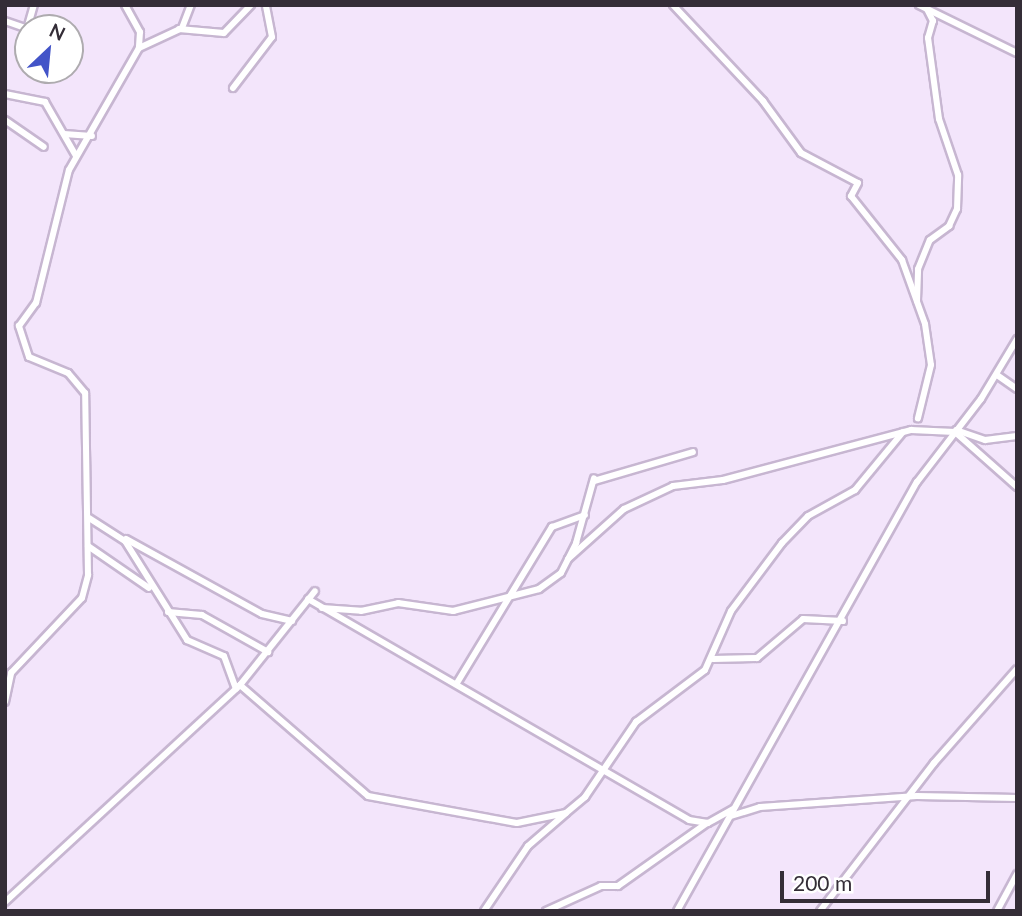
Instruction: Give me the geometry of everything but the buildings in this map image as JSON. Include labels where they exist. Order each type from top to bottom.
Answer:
[{"type":"street","points":[[5,702],[11,673],[84,595],[89,518],[85,393],[68,373],[29,357],[18,332],[36,303],[76,156],[92,136],[139,48],[140,32],[125,5]]},
{"type":"street","points":[[179,29],[191,5]]},
{"type":"street","points":[[139,48],[179,29],[224,33],[251,5]]},
{"type":"street","points":[[233,88],[272,37],[266,5]]},
{"type":"street","points":[[673,5],[763,100],[801,153],[858,183],[851,196],[902,260],[917,301],[931,356],[918,418]]},
{"type":"street","points":[[917,301],[918,269],[930,240],[949,226],[957,209],[958,175],[939,119],[928,38],[933,21],[923,6]]},
{"type":"street","points":[[923,6],[1017,53]]},
{"type":"street","points":[[5,94],[44,101],[76,156]]},
{"type":"street","points":[[5,120],[44,147]]},
{"type":"street","points":[[64,134],[92,136]]},
{"type":"street","points":[[677,911],[842,621],[917,482],[997,375],[1017,339]]},
{"type":"street","points":[[997,375],[1017,389]]},
{"type":"street","points":[[956,431],[1017,487]]},
{"type":"street","points":[[568,559],[624,509],[673,486],[723,480],[903,432],[956,431],[985,440],[1017,436]]},
{"type":"street","points":[[484,911],[528,846],[584,797],[598,769],[636,722],[713,659],[731,611],[782,543],[803,519],[855,490],[903,432]]},
{"type":"street","points":[[320,607],[361,611],[398,603],[453,611],[513,598],[555,580],[568,559],[585,514],[594,479],[693,452]]},
{"type":"street","points":[[457,683],[513,598],[552,527],[585,514]]},
{"type":"street","points":[[89,518],[262,614],[292,621]]},
{"type":"street","points":[[120,536],[151,589],[190,642],[224,656],[238,687],[368,796],[517,823],[566,813]]},
{"type":"street","points":[[88,546],[151,589]]},
{"type":"street","points":[[5,902],[238,687],[315,591]]},
{"type":"street","points":[[308,599],[457,683],[598,769],[689,820],[708,823]]},
{"type":"street","points":[[168,612],[202,615],[268,652]]},
{"type":"street","points":[[713,659],[757,658],[803,619],[842,621]]},
{"type":"street","points":[[820,911],[913,796],[934,763],[1017,669]]},
{"type":"street","points":[[730,817],[760,807],[831,807],[913,796],[1017,798]]},
{"type":"street","points":[[546,911],[601,886],[618,886],[708,823],[735,808]]},
{"type":"street","points":[[997,911],[1017,874]]}]
